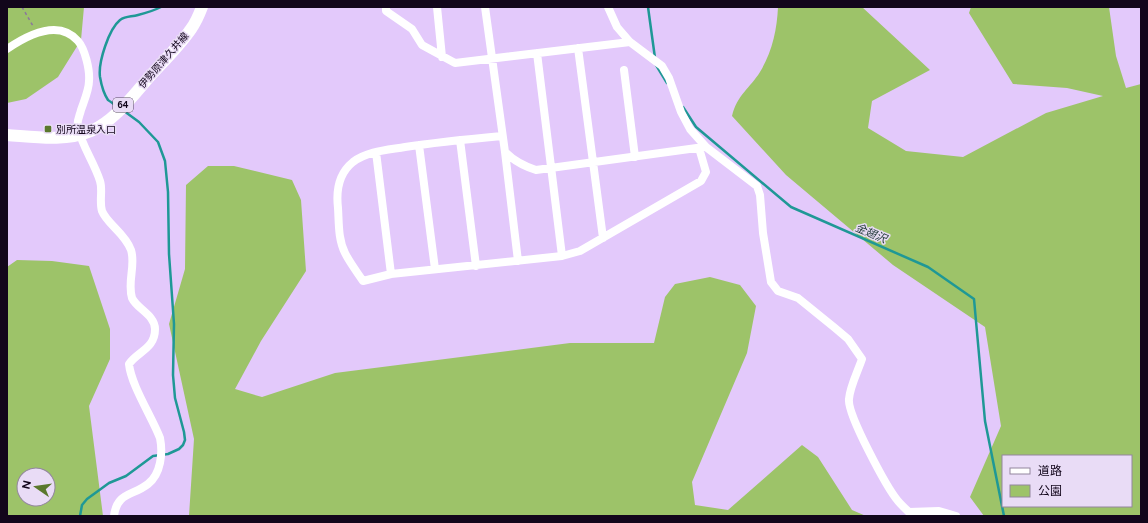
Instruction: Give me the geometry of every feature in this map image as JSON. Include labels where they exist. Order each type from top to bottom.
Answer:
[{"type":"main road","name":"伊勢原津久井線","points":[[7,135],[52,138],[80,135],[102,125],[121,108],[185,37],[196,21],[202,7]]},
{"type":"street","points":[[386,7],[386,11],[412,29],[422,45],[455,63],[630,42]]},
{"type":"street","points":[[437,7],[442,57]]},
{"type":"street","points":[[485,7],[518,261]]},
{"type":"street","points":[[608,7],[617,27],[630,42],[662,66],[669,78],[681,112],[703,147],[757,186],[760,195],[762,233],[771,282],[778,291],[798,298],[836,328],[848,339],[862,359],[857,376],[852,384],[848,400],[860,432],[886,483],[898,501],[911,514],[939,511],[956,516]]},
{"type":"street","points":[[7,49],[38,33],[47,30],[58,30],[70,34],[78,41],[85,53],[90,82],[77,125],[100,182],[102,210],[105,216],[121,232],[131,251],[133,258],[130,286],[133,300],[152,320],[155,327],[153,339],[149,346],[129,364],[131,375],[136,387],[160,438],[162,446],[161,458],[153,480],[147,485],[123,498],[115,507],[114,516]]},
{"type":"street","points":[[578,48],[603,238]]},
{"type":"street","points":[[537,53],[562,256]]},
{"type":"street","points":[[624,70],[635,157]]},
{"type":"street","points":[[502,136],[419,145],[376,152],[362,156],[352,162],[342,174],[338,184],[337,194],[340,238],[345,253],[364,281],[391,274],[562,256],[580,252],[701,181],[706,172],[703,147]]},
{"type":"street","points":[[460,140],[476,266]]},
{"type":"street","points":[[419,145],[434,269]]},
{"type":"street","points":[[505,152],[513,160],[525,167],[536,170],[703,147]]},
{"type":"street","points":[[376,152],[391,274]]},
{"type":"path","points":[[22,7],[38,33]]},
{"type":"green space","points":[[8,7],[84,7],[81,40],[58,77],[26,99],[7,103],[7,14]]},
{"type":"green space","points":[[778,7],[862,7],[930,70],[872,101],[868,128],[906,151],[963,157],[1046,113],[1103,96],[1067,88],[1013,84],[969,13],[971,7],[1109,7],[1116,56],[1126,88],[1141,84],[1141,516],[984,516],[970,497],[1001,426],[985,327],[893,265],[786,175],[732,116],[737,103],[756,78],[768,57],[775,32]]},
{"type":"green space","points":[[208,166],[234,166],[292,180],[301,200],[306,271],[261,341],[235,389],[262,397],[335,373],[570,343],[654,343],[665,297],[675,284],[710,277],[740,285],[756,306],[747,353],[692,482],[695,505],[728,510],[802,445],[818,457],[852,510],[866,516],[189,516],[194,439],[169,324],[185,269],[186,185]]},
{"type":"green space","points":[[17,260],[52,261],[89,266],[110,329],[110,359],[89,406],[103,516],[7,516],[7,267]]},
{"type":"waterway","points":[[118,107],[108,100],[100,77],[101,63],[108,38],[120,20],[126,17],[147,13],[161,7]]},
{"type":"waterway","name":"金翅沢","points":[[648,7],[655,58]]},
{"type":"waterway","name":"金翅沢","points":[[656,65],[667,83]]},
{"type":"waterway","name":"金翅沢","points":[[683,107],[696,127],[791,207],[928,267],[974,299],[985,421],[1002,506]]},
{"type":"waterway","points":[[80,516],[82,505],[87,499],[109,483],[126,476],[153,456],[168,454],[179,449],[185,440],[175,398],[173,375],[174,324],[169,254],[168,192],[165,161],[158,142],[139,122],[124,111]]},
{"type":"waterway","name":"金翅沢","points":[[1002,507],[1004,516]]},
{"type":"place","name":"別所温泉入口","points":[[48,129]]}]
